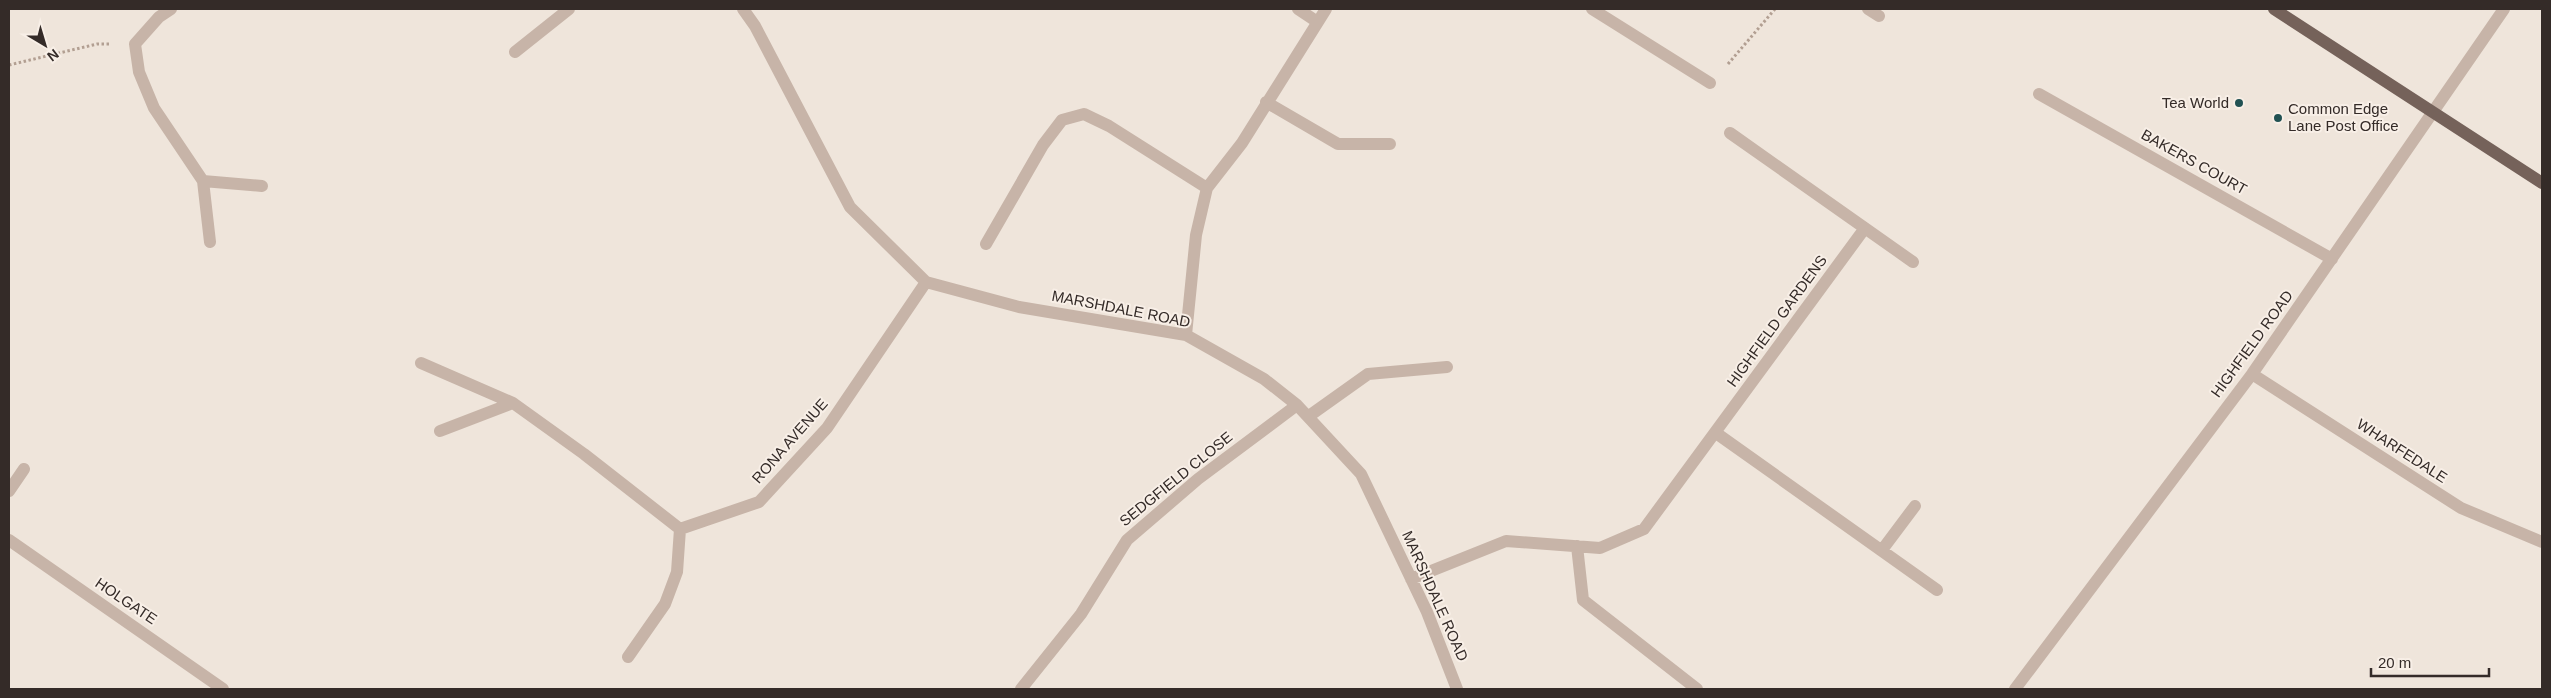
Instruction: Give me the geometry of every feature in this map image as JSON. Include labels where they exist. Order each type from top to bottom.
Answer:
[{"type":"main road","points":[[2274,9],[2542,183]]},
{"type":"street","points":[[171,9],[159,17],[135,44],[139,72],[154,108],[203,181],[210,242]]},
{"type":"street","points":[[515,52],[569,9]]},
{"type":"street","name":"MARSHDALE ROAD","points":[[743,9],[755,26],[850,207],[926,282],[1019,307],[1186,335],[1264,379],[1309,416],[1361,474],[1427,612],[1457,689]]},
{"type":"street","points":[[1298,9],[1316,20]]},
{"type":"street","points":[[1186,335],[1196,235],[1207,188],[1242,143],[1316,20],[1326,9]]},
{"type":"street","points":[[1592,9],[1710,83]]},
{"type":"street","points":[[1868,9],[1879,16]]},
{"type":"street","name":"HIGHFIELD ROAD","points":[[2015,689],[2252,374],[2504,9]]},
{"type":"street","name":"BAKERS COURT","points":[[2039,94],[2332,258]]},
{"type":"street","points":[[1266,102],[1338,144],[1390,144]]},
{"type":"street","points":[[986,244],[1043,145],[1062,120],[1084,114],[1109,126],[1207,188]]},
{"type":"street","points":[[1730,134],[1913,262]]},
{"type":"street","points":[[203,181],[262,186]]},
{"type":"street","name":"HIGHFIELD GARDENS","points":[[1411,579],[1506,542],[1600,548],[1644,529],[1716,434],[1865,228]]},
{"type":"street","name":"RONA AVENUE","points":[[680,529],[759,502],[777,484],[827,428],[926,282]]},
{"type":"street","points":[[421,363],[514,402],[680,529],[677,572],[665,604],[628,657]]},
{"type":"street","points":[[1309,416],[1368,374],[1447,367]]},
{"type":"street","name":"WHARFEDALE","points":[[2252,374],[2461,508],[2542,542]]},
{"type":"street","points":[[440,431],[514,402]]},
{"type":"street","name":"SEDGFIELD CLOSE","points":[[1021,689],[1081,614],[1127,540],[1198,479],[1297,405]]},
{"type":"street","points":[[1716,434],[1937,590]]},
{"type":"street","points":[[9,491],[24,469]]},
{"type":"street","points":[[1882,550],[1915,506]]},
{"type":"street","name":"HOLGATE","points":[[9,540],[223,689]]},
{"type":"street","points":[[1576,546],[1583,600],[1697,689]]},
{"type":"path","points":[[1710,83],[1746,46],[1775,9]]},
{"type":"path","points":[[9,65],[97,44],[135,44]]},
{"type":"place","name":"Tea World","points":[[2239,103]]},
{"type":"place","name":"Common Edge Lane Post Office","points":[[2278,118]]}]
